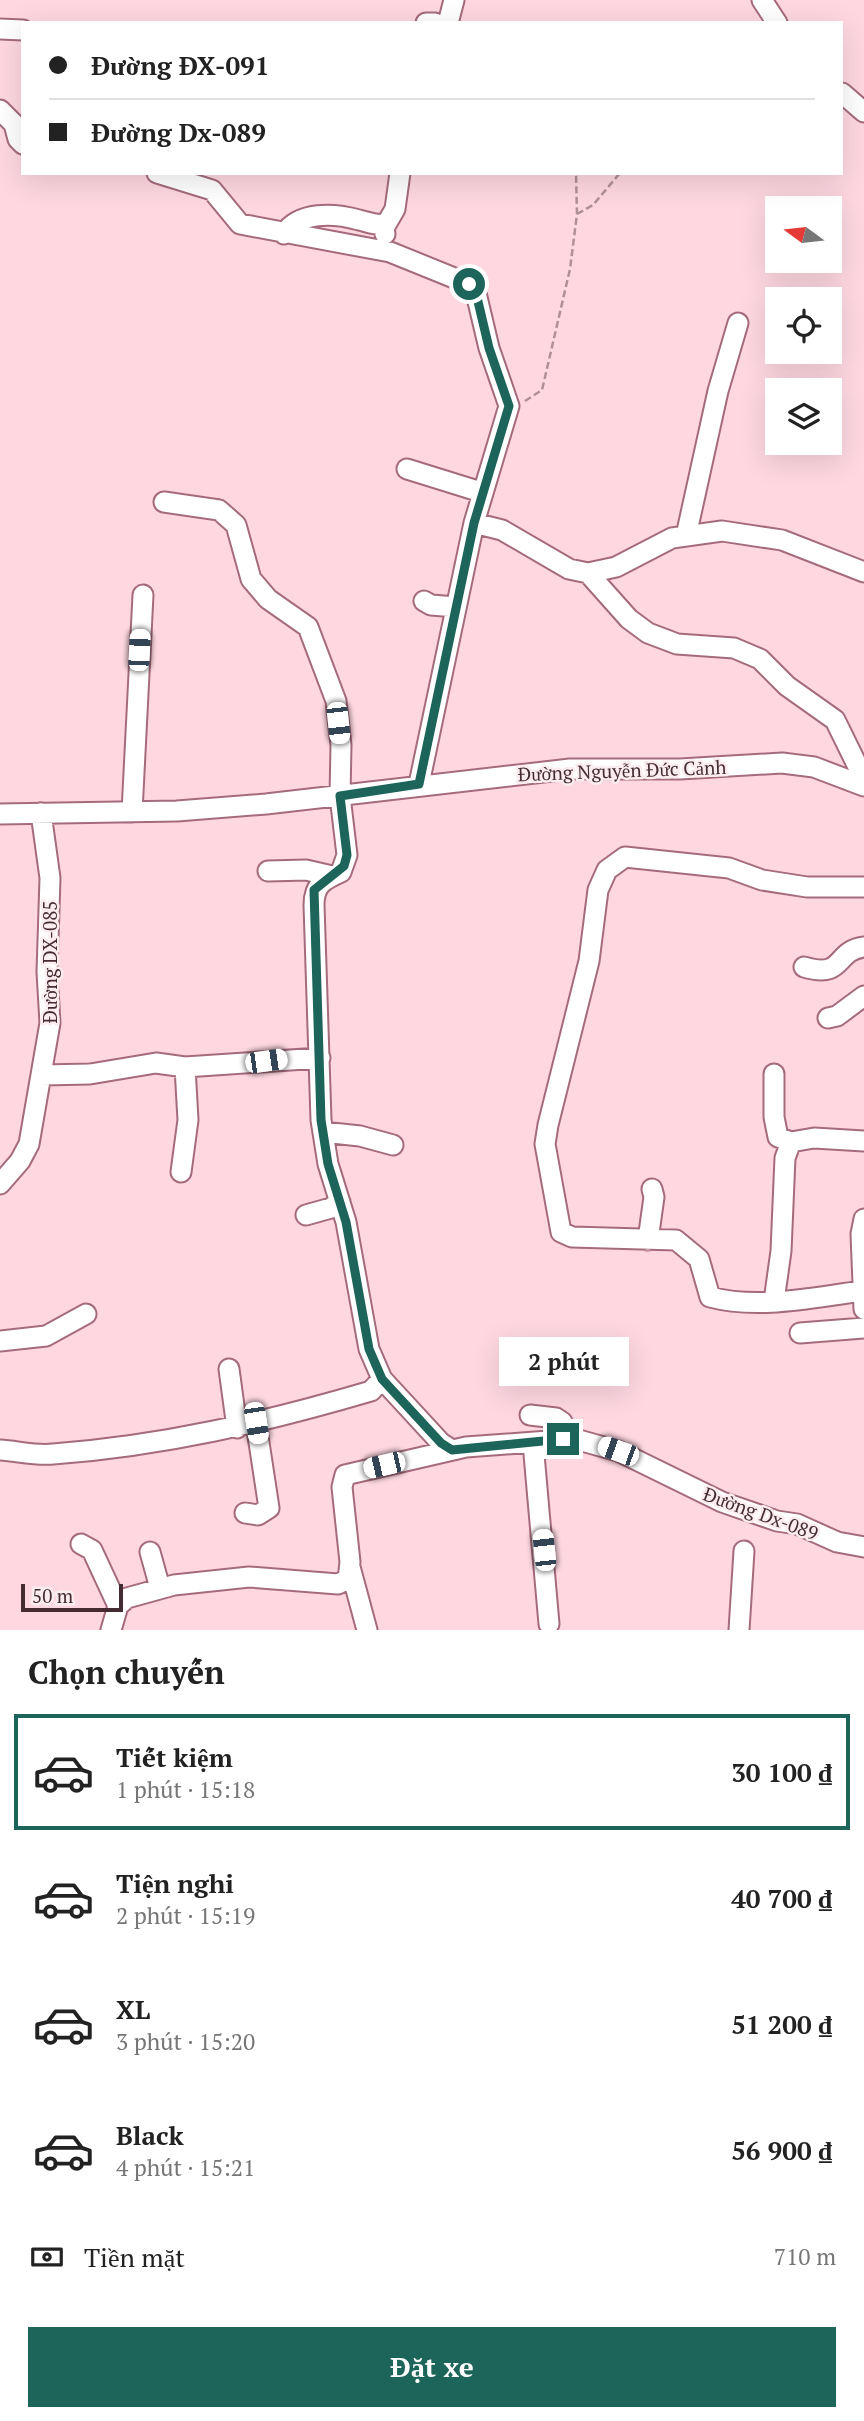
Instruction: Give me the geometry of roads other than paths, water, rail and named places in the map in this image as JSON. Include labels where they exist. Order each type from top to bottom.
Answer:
[{"type":"street","points":[[449,21],[454,0]]},
{"type":"street","points":[[762,0],[776,21]]},
{"type":"street","points":[[0,29],[21,30]]},
{"type":"street","points":[[843,94],[864,112]]},
{"type":"street","points":[[0,110],[14,124],[13,140]]},
{"type":"street","points":[[163,175],[212,190],[240,224],[390,252],[469,284],[476,293],[489,348],[509,406],[481,492],[419,784]]},
{"type":"street","points":[[390,252],[384,228],[395,209],[400,175]]},
{"type":"street","points":[[284,234],[291,224],[306,217],[334,216],[378,226],[386,224]]},
{"type":"street","points":[[686,536],[718,391],[738,323]]},
{"type":"street","points":[[407,469],[481,492]]},
{"type":"street","points":[[164,502],[219,510],[236,525],[251,579],[268,599],[308,627],[336,701],[341,745],[340,796],[347,855],[341,872],[314,890],[323,1132],[328,1164],[340,1202],[369,1349],[382,1379],[441,1443],[452,1450]]},
{"type":"street","points":[[474,523],[502,530],[569,569],[588,573],[616,567],[672,537],[722,531],[782,540],[864,572]]},
{"type":"street","points":[[588,573],[629,619],[649,633],[677,644],[734,648],[760,659],[786,686],[835,720],[864,779]]},
{"type":"street","points":[[132,812],[143,595]]},
{"type":"street","points":[[424,601],[431,605],[456,607]]},
{"type":"street","name":"Đường Nguyễn Đức Cảnh","points":[[0,814],[177,811],[340,796],[419,784],[569,769],[680,769],[782,763],[814,767],[864,786]]},
{"type":"street","name":"Đường DX-085","points":[[0,1184],[20,1161],[29,1144],[50,1023],[47,972],[50,878],[41,813]]},
{"type":"street","points":[[864,887],[807,887],[762,880],[729,868],[625,857],[607,870],[598,890],[589,961],[545,1144],[561,1231],[572,1237],[676,1240],[699,1259],[710,1297],[755,1303],[863,1300],[864,1219]]},
{"type":"street","points":[[268,871],[306,870],[332,876]]},
{"type":"street","points":[[804,967],[828,971],[838,966],[847,953],[864,947]]},
{"type":"street","points":[[828,1018],[837,1016],[864,996]]},
{"type":"street","points":[[42,1075],[90,1074],[156,1063],[185,1067],[320,1058]]},
{"type":"street","points":[[181,1171],[188,1119],[185,1067]]},
{"type":"street","points":[[774,1074],[774,1117],[778,1137],[791,1142],[814,1138],[864,1141]]},
{"type":"street","points":[[323,1132],[360,1136],[393,1145]]},
{"type":"street","points":[[774,1301],[781,1251],[785,1158],[791,1142]]},
{"type":"street","points":[[648,1240],[652,1189]]},
{"type":"street","points":[[306,1215],[331,1208],[340,1202]]},
{"type":"street","points":[[0,1341],[46,1336],[86,1314]]},
{"type":"street","points":[[800,1333],[864,1328]]},
{"type":"street","points":[[229,1369],[269,1508],[258,1516],[245,1513]]},
{"type":"street","points":[[0,1450],[53,1454],[128,1448],[247,1425],[371,1391],[382,1379]]},
{"type":"street","points":[[530,1415],[556,1418],[562,1422],[563,1439]]},
{"type":"street","name":"Đường Dx-089","points":[[350,1567],[342,1487],[345,1475],[452,1450],[563,1439],[589,1441],[722,1502],[777,1521],[797,1524],[837,1542],[864,1547]]},
{"type":"street","points":[[533,1443],[549,1624]]},
{"type":"street","points":[[81,1544],[92,1550],[118,1606]]},
{"type":"street","points":[[739,1630],[744,1551]]},
{"type":"street","points":[[150,1552],[160,1588]]},
{"type":"street","points":[[111,1630],[118,1606],[127,1598],[160,1588],[248,1577],[338,1584],[348,1579],[350,1567]]},
{"type":"street","points":[[350,1567],[367,1630]]}]
